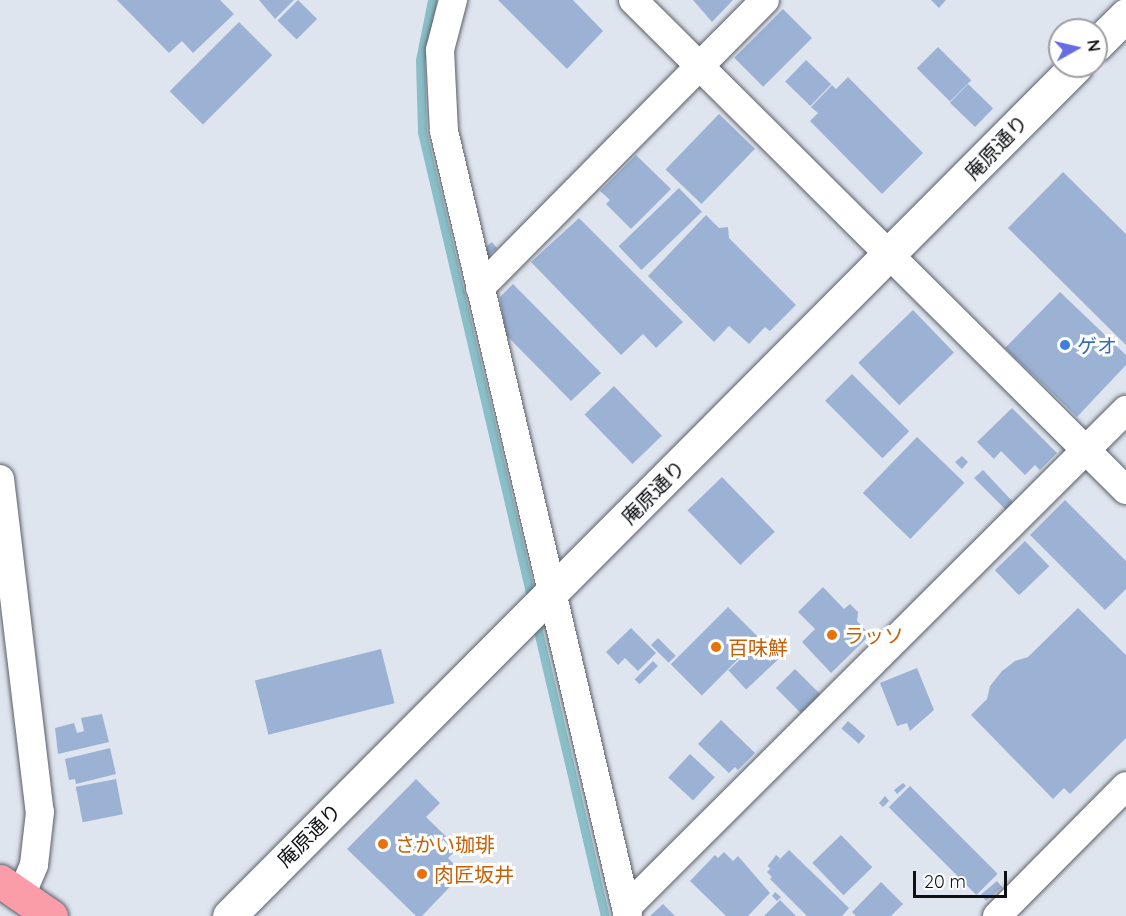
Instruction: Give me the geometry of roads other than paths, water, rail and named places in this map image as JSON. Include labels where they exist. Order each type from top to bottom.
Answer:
[{"type":"highway","points":[[11,888],[51,916]]},
{"type":"street","points":[[453,0],[440,50],[439,83],[444,131],[547,596],[627,912]]},
{"type":"street","points":[[633,0],[1126,490]]},
{"type":"street","points":[[480,288],[765,0]]},
{"type":"street","points":[[1108,33],[1126,15]]},
{"type":"street","name":"庵原通り","points":[[229,916],[1064,78]]},
{"type":"street","points":[[627,912],[1126,410]]},
{"type":"street","points":[[0,479],[8,607],[40,812],[34,865],[11,888]]},
{"type":"street","points":[[998,916],[1126,786]]},
{"type":"waterway","points":[[432,0],[420,60],[422,132],[532,602]]},
{"type":"waterway","points":[[535,618],[605,916]]},
{"type":"place","name":"ゲオ","points":[[1065,345]]},
{"type":"place","name":"ラッソ","points":[[832,635]]},
{"type":"place","name":"百味鮮","points":[[716,647]]},
{"type":"place","name":"さかい珈琲","points":[[383,844]]},
{"type":"place","name":"肉匠坂井","points":[[422,874]]}]
